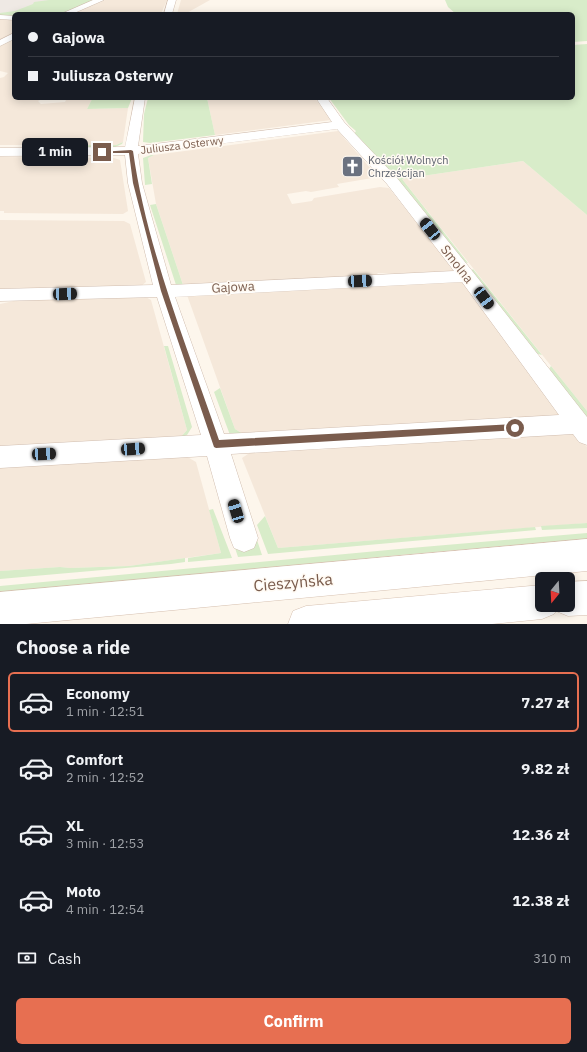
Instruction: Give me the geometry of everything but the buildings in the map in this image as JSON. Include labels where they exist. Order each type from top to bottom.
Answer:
[{"type":"main road","name":"Cieszyńska","points":[[0,609],[587,555]]},
{"type":"main road","points":[[575,599],[587,598]]},
{"type":"main road","points":[[306,624],[358,621],[535,603]]},
{"type":"street","points":[[70,12],[100,0]]},
{"type":"street","points":[[169,12],[172,0]]},
{"type":"street","points":[[0,17],[12,18]]},
{"type":"street","points":[[0,43],[12,37]]},
{"type":"street","points":[[140,100],[131,151],[135,183],[164,291],[216,444],[244,538]]},
{"type":"street","name":"Smolna","points":[[322,100],[340,125],[392,181],[467,276],[583,429]]},
{"type":"street","name":"Juliusza Osterwy","points":[[0,152],[131,151],[340,125]]},
{"type":"street","name":"Gajowa","points":[[0,295],[164,291],[467,276]]},
{"type":"street","points":[[0,457],[216,444],[583,429]]},
{"type":"shaded area","points":[[0,0],[96,0],[66,12],[12,12],[12,14],[0,16]]},
{"type":"shaded area","points":[[105,0],[167,0],[162,12],[75,12]]},
{"type":"shaded area","points":[[181,0],[210,0],[189,12],[178,12]]},
{"type":"shaded area","points":[[0,19],[12,20],[12,34],[0,40]]},
{"type":"shaded area","points":[[12,40],[12,100],[40,100],[38,101],[41,104],[65,102],[66,100],[92,100],[87,109],[128,108],[123,142],[116,145],[0,145],[0,78],[4,77],[8,73],[0,71],[0,46]]},
{"type":"shaded area","points":[[207,100],[316,100],[331,120],[215,135]]},
{"type":"shaded area","points":[[338,131],[378,177],[337,184],[339,187],[311,192],[306,191],[287,194],[292,204],[312,201],[314,198],[380,187],[389,188],[456,272],[406,274],[378,273],[375,276],[183,285],[156,204],[148,158],[154,155]]},
{"type":"shaded area","points":[[0,157],[114,158],[120,160],[128,211],[123,214],[4,213],[4,211],[0,211]]},
{"type":"shaded area","points":[[523,161],[587,215],[587,411],[402,179]]},
{"type":"shaded area","points":[[0,220],[124,221],[130,224],[146,282],[140,287],[0,290]]},
{"type":"shaded area","points":[[462,281],[563,416],[243,434],[235,429],[187,295]]},
{"type":"shaded area","points":[[144,296],[151,300],[187,430],[180,438],[0,449],[0,304],[23,299]]},
{"type":"shaded area","points":[[576,433],[587,447],[587,523],[278,548],[242,458],[254,450],[304,447],[315,450],[330,449],[336,446]]},
{"type":"shaded area","points":[[184,455],[196,462],[221,553],[129,566],[60,567],[0,571],[0,467]]},
{"type":"green space","points":[[49,0],[96,0],[66,12],[12,12],[12,17],[0,16],[0,13],[15,11],[33,4],[34,2]]},
{"type":"green space","points":[[445,0],[587,0],[587,41],[575,42],[575,12],[454,12],[448,7]]},
{"type":"green space","points":[[587,44],[587,215],[523,161],[402,179],[468,263],[462,262],[354,134],[356,131],[349,125],[330,100],[575,100],[575,45]]},
{"type":"green space","points":[[92,100],[131,100],[128,108],[87,109]]},
{"type":"green space","points":[[148,100],[207,100],[215,135],[150,143],[143,142],[144,114]]},
{"type":"green space","points":[[123,142],[115,147],[65,147],[66,145],[116,145]]},
{"type":"green space","points":[[154,155],[148,158],[152,184],[145,185],[143,158]]},
{"type":"green space","points":[[156,204],[183,285],[176,285],[150,205]]},
{"type":"green space","points":[[473,269],[542,355],[535,353],[470,272]]},
{"type":"green space","points":[[164,346],[168,346],[192,427],[187,435],[180,438],[187,430]]},
{"type":"green space","points":[[551,366],[587,411],[587,421],[548,371]]},
{"type":"green space","points":[[220,388],[235,429],[243,434],[565,415],[230,435],[214,392]]},
{"type":"green space","points":[[213,509],[232,558],[188,562],[188,558],[221,553],[209,510]]},
{"type":"green space","points":[[265,516],[278,548],[535,527],[536,530],[268,554],[257,525]]},
{"type":"green space","points":[[587,523],[587,528],[542,530],[541,526]]},
{"type":"green space","points":[[587,533],[587,539],[400,555],[0,594],[0,586]]},
{"type":"green space","points":[[256,537],[262,555],[238,557],[234,545]]},
{"type":"green space","points":[[185,558],[185,562],[171,564],[0,579],[0,571],[60,567],[129,566]]},
{"type":"place","name":"Kościół Wolnych Chrześcijan","points":[[353,166]]},
{"type":"route","points":[[102,152],[131,151],[135,183],[164,291],[216,444],[515,428]]}]
